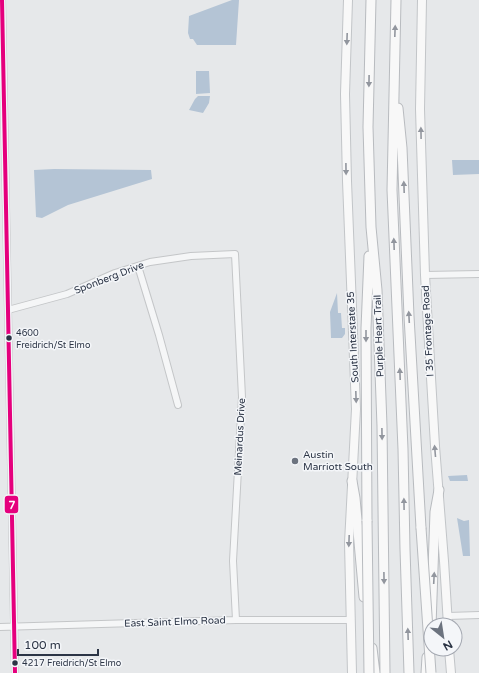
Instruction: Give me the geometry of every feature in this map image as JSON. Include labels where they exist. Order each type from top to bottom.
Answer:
[{"type":"highway","name":"Purple Heart Trail","points":[[371,0],[368,127],[371,227],[377,290],[382,426],[385,673]]},
{"type":"highway","name":"Purple Heart Trail","points":[[396,0],[392,190],[403,449],[404,549],[409,673]]},
{"type":"highway","points":[[394,62],[402,148],[409,316],[431,673]]},
{"type":"highway","points":[[369,673],[366,328],[371,227]]},
{"type":"highway","points":[[352,481],[356,498],[364,595],[375,673]]},
{"type":"highway","points":[[426,673],[431,626],[435,512],[439,490]]},
{"type":"main road","name":"South Interstate 35","points":[[348,0],[345,94],[356,409],[348,543],[352,673]]},
{"type":"main road","name":"I 35 Frontage Road","points":[[422,0],[420,102],[425,275],[439,490]]},
{"type":"main road","points":[[439,490],[448,616]]},
{"type":"main road","points":[[450,657],[451,673]]},
{"type":"street","points":[[2,0],[15,673]]},
{"type":"street","name":"Sponberg Drive","points":[[8,310],[67,294],[115,273],[138,266],[181,257],[235,254]]},
{"type":"street","name":"Meinardus Drive","points":[[235,254],[242,397],[233,561],[236,620]]},
{"type":"street","points":[[138,266],[178,405]]},
{"type":"street","points":[[425,275],[479,274]]},
{"type":"street","points":[[448,616],[479,615]]},
{"type":"street","name":"East Saint Elmo Road","points":[[0,627],[236,620],[350,620]]},
{"type":"water","points":[[232,0],[239,0],[236,45],[197,45],[193,39],[190,39],[188,33],[189,16]]},
{"type":"water","points":[[196,71],[209,71],[210,93],[196,94]]},
{"type":"water","points":[[198,96],[210,96],[209,103],[203,113],[189,110]]},
{"type":"water","points":[[452,160],[479,160],[479,174],[453,175]]},
{"type":"water","points":[[34,170],[151,170],[152,179],[68,205],[42,218],[36,217]]},
{"type":"water","points":[[337,293],[338,313],[341,313],[342,328],[345,328],[345,334],[342,338],[331,338],[330,312]]},
{"type":"water","points":[[467,475],[468,481],[450,481],[448,476]]},
{"type":"water","points":[[457,518],[464,521],[469,520],[470,556],[463,556]]},
{"type":"transit line","name":"7","points":[[2,0],[15,673]]},
{"type":"place","name":"4600 Freidrich/St Elmo","points":[[9,338]]},
{"type":"place","name":"Austin Marriott South","points":[[295,461]]},
{"type":"place","name":"4217 Freidrich/St Elmo","points":[[15,663]]}]
